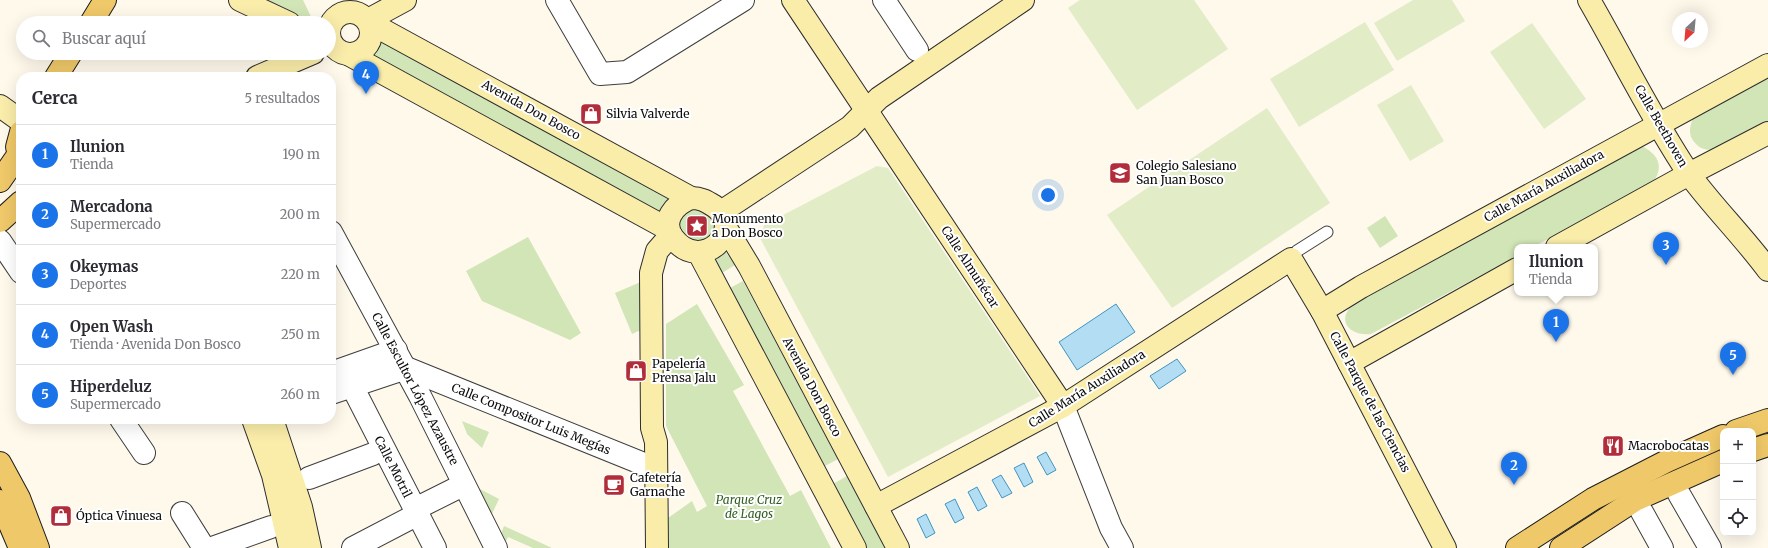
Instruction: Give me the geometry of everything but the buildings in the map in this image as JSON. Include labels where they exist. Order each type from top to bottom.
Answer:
[{"type":"main road","points":[[94,16],[104,0]]},
{"type":"main road","points":[[59,72],[67,60]]},
{"type":"main road","points":[[1,177],[16,161]]},
{"type":"main road","points":[[0,221],[16,207]]},
{"type":"main road","points":[[1745,428],[1768,420]]},
{"type":"main road","points":[[1517,548],[1593,499],[1667,461],[1720,437]]},
{"type":"main road","points":[[1756,449],[1768,445]]},
{"type":"main road","points":[[0,463],[19,498],[38,548]]},
{"type":"main road","points":[[1561,548],[1635,500],[1720,463]]},
{"type":"main road","points":[[0,501],[20,548]]},
{"type":"street","points":[[240,0],[274,16]]},
{"type":"street","name":"Avenida Don Bosco","points":[[330,0],[691,198]]},
{"type":"street","points":[[336,18],[339,14],[363,18],[405,0]]},
{"type":"street","points":[[556,0],[600,74],[627,72],[742,0]]},
{"type":"street","name":"Calle Almuñécar","points":[[793,0],[1063,406],[1111,528],[1122,548]]},
{"type":"street","points":[[884,0],[917,50]]},
{"type":"street","points":[[723,220],[850,127],[879,98],[1023,0]]},
{"type":"street","name":"Calle Beethoven","points":[[1589,0],[1658,123],[1689,174],[1747,242],[1768,270]]},
{"type":"street","points":[[336,49],[361,52],[366,48],[372,36],[363,18]]},
{"type":"street","points":[[336,51],[670,232],[684,247],[699,253],[709,251],[722,239],[723,220],[706,200],[691,198],[684,201],[671,213],[668,221],[670,232],[657,251],[651,273],[652,428],[656,442],[657,548]]},
{"type":"street","points":[[270,72],[300,60]]},
{"type":"street","name":"Calle María Auxiliadora","points":[[1322,311],[1362,287],[1658,123],[1768,65]]},
{"type":"street","points":[[0,106],[16,117]]},
{"type":"street","points":[[1562,244],[1689,174],[1768,133]]},
{"type":"street","name":"Avenida Don Bosco","points":[[723,220],[749,266],[898,548]]},
{"type":"street","points":[[0,241],[16,265]]},
{"type":"street","name":"Calle Escultor López Azaustre","points":[[336,241],[401,359],[496,548]]},
{"type":"street","name":"Calle Beethoven","points":[[1747,242],[1768,254]]},
{"type":"street","points":[[699,253],[855,548]]},
{"type":"street","name":"Calle María Auxiliadora","points":[[876,506],[1063,406],[1291,259]]},
{"type":"street","name":"Calle Parque de las Ciencias","points":[[1291,259],[1322,311],[1445,548]]},
{"type":"street","points":[[1348,363],[1514,271]]},
{"type":"street","points":[[336,372],[401,359]]},
{"type":"street","points":[[336,391],[352,386],[401,359]]},
{"type":"street","name":"Calle Compositor Luis Megías","points":[[401,359],[656,469]]},
{"type":"street","name":"Calle Motril","points":[[352,386],[419,510],[435,548]]},
{"type":"street","points":[[124,424],[144,453]]},
{"type":"street","points":[[255,424],[273,475],[290,548]]},
{"type":"street","points":[[274,424],[301,507],[310,548]]},
{"type":"street","points":[[309,478],[373,454]]},
{"type":"street","points":[[353,548],[459,487]]},
{"type":"street","points":[[1679,494],[1710,548]]},
{"type":"street","points":[[1642,512],[1662,548]]},
{"type":"street","points":[[182,513],[204,548]]},
{"type":"street","points":[[212,548],[270,527]]},
{"type":"lane","points":[[1291,259],[1297,251],[1327,232]]},
{"type":"green space","points":[[259,0],[303,0],[311,16],[291,16]]},
{"type":"green space","points":[[1080,0],[1194,0],[1228,49],[1137,110],[1068,8]]},
{"type":"green space","points":[[1413,0],[1452,0],[1465,21],[1397,61],[1374,23]]},
{"type":"green space","points":[[1365,22],[1394,70],[1299,127],[1270,79]]},
{"type":"green space","points":[[1532,23],[1586,99],[1544,129],[1490,52]]},
{"type":"green space","points":[[384,40],[672,196],[662,215],[365,53]]},
{"type":"green space","points":[[1768,75],[1768,123],[1742,139],[1722,148],[1712,150],[1703,149],[1693,141],[1690,132],[1693,118]]},
{"type":"green space","points":[[1411,85],[1444,141],[1410,161],[1377,105]]},
{"type":"green space","points":[[1267,108],[1330,203],[1172,308],[1107,215]]},
{"type":"green space","points":[[1642,146],[1648,149],[1656,157],[1659,166],[1653,183],[1539,244],[1514,244],[1514,258],[1371,334],[1357,333],[1347,326],[1345,321],[1346,316],[1348,310],[1353,304],[1634,148]]},
{"type":"green space","points":[[877,166],[888,168],[1040,396],[888,477],[760,238],[764,225]]},
{"type":"green space","points":[[692,208],[707,213],[714,224],[713,235],[699,243],[686,236],[680,228],[680,217]]},
{"type":"green space","points":[[1385,216],[1398,236],[1380,248],[1367,228]]},
{"type":"green space","points":[[528,237],[581,333],[570,340],[482,301],[466,271]]},
{"type":"green space","points":[[725,251],[735,265],[722,273],[714,258]]},
{"type":"green space","points":[[643,281],[643,329],[632,334],[615,293]]},
{"type":"green space","points":[[743,281],[838,459],[825,466],[730,288]]},
{"type":"green space","name":"Parque Cruz de Lagos","points":[[697,304],[744,385],[733,391],[790,496],[801,490],[831,548],[668,548],[668,518],[692,501],[697,512],[707,506],[666,426],[666,324]]},
{"type":"green space","points":[[462,421],[489,432],[482,448],[467,434]]},
{"type":"green space","points":[[847,476],[885,548],[867,548],[833,484]]},
{"type":"green space","points":[[480,489],[499,499],[489,520],[477,495]]},
{"type":"green space","points":[[504,526],[552,548],[533,548],[508,537],[504,546],[499,539]]},
{"type":"water","points":[[1116,304],[1135,332],[1077,370],[1059,342]]},
{"type":"water","points":[[1177,359],[1186,371],[1159,389],[1150,376]]},
{"type":"water","points":[[1046,452],[1056,470],[1047,475],[1037,457]]},
{"type":"water","points":[[1024,463],[1033,482],[1024,487],[1014,468]]},
{"type":"water","points":[[1001,475],[1012,493],[1002,498],[992,480]]},
{"type":"water","points":[[977,487],[987,506],[978,511],[968,492]]},
{"type":"water","points":[[955,499],[964,518],[955,523],[945,504]]},
{"type":"water","points":[[926,514],[935,533],[926,538],[917,519]]},
{"type":"place","name":"Open Wash","points":[[366,94]]},
{"type":"place","name":"Silvia Valverde","points":[[591,114]]},
{"type":"place","name":"Colegio Salesiano San Juan Bosco","points":[[1120,173]]},
{"type":"place","name":"Monumento a Don Bosco","points":[[697,226]]},
{"type":"place","name":"Okeymas","points":[[1666,265]]},
{"type":"place","name":"Ilunion","points":[[1556,342]]},
{"type":"place","name":"Papelería Prensa Jalu","points":[[636,371]]},
{"type":"place","name":"Hiperdeluz","points":[[1733,375]]},
{"type":"place","name":"Macrobocatas","points":[[1613,446]]},
{"type":"place","name":"Cafetería Garnache","points":[[614,485]]},
{"type":"place","name":"Mercadona","points":[[1514,485]]},
{"type":"place","name":"Óptica Vinuesa","points":[[61,516]]}]
